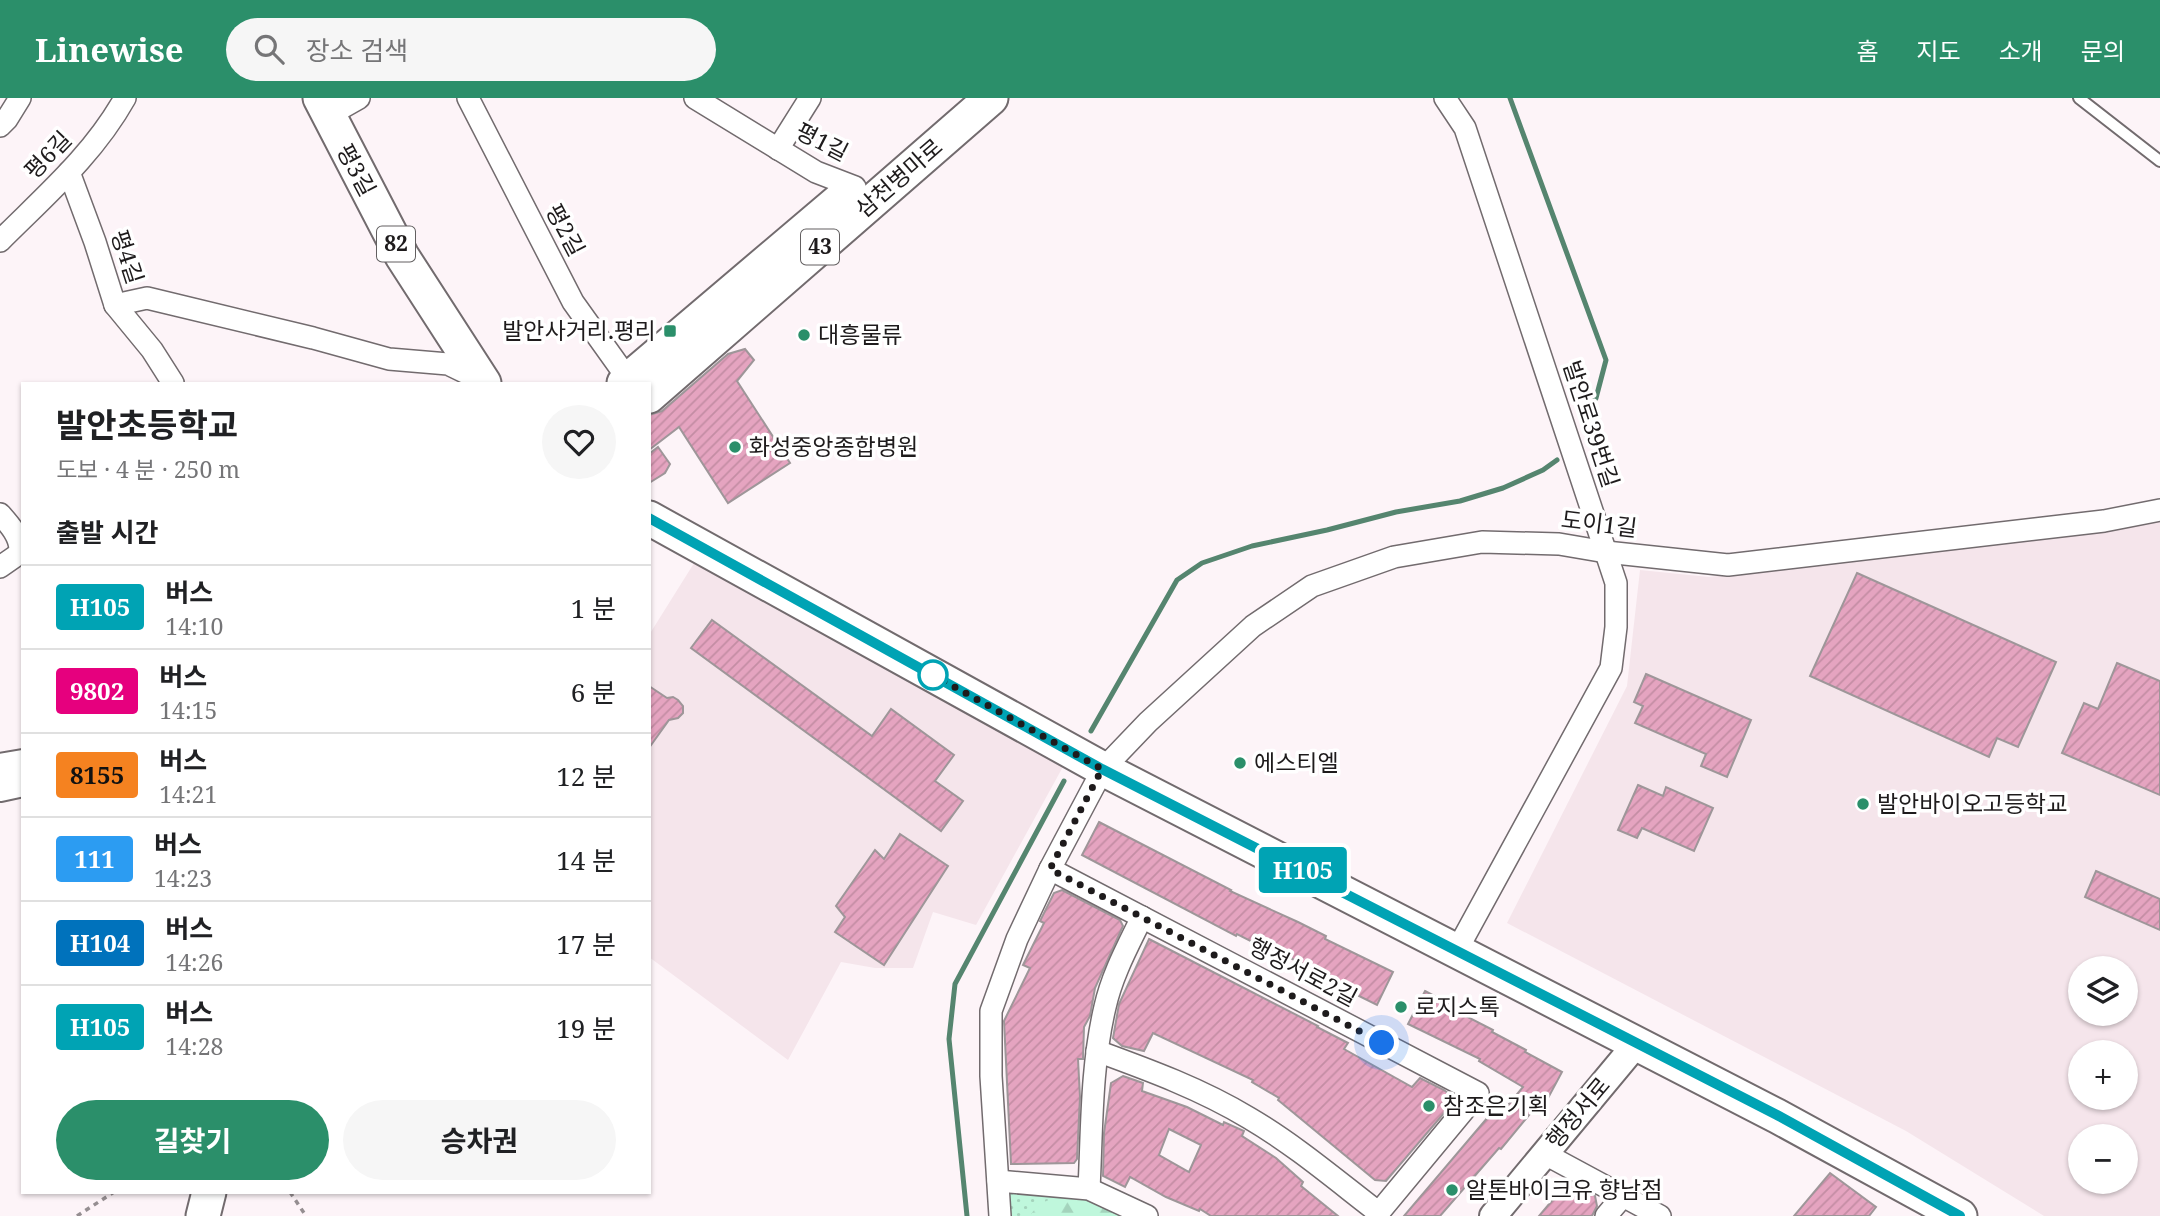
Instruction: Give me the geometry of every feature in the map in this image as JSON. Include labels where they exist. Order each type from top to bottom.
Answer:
[{"type":"main road","name":"삼천병마로","points":[[638,382],[958,98]]},
{"type":"main road","name":"삼천병마로","points":[[639,382],[991,98]]},
{"type":"main road","name":"평3길","points":[[324,107],[402,256],[482,381]]},
{"type":"main road","points":[[651,519],[1102,769],[1637,1043],[1948,1213]]},
{"type":"main road","points":[[203,1216],[208,1194]]},
{"type":"street","points":[[0,126],[20,98]]},
{"type":"street","name":"평6길","points":[[0,241],[105,132],[125,98]]},
{"type":"street","points":[[324,107],[359,98]]},
{"type":"street","name":"평2길","points":[[468,98],[573,302],[631,382]]},
{"type":"street","name":"평1길","points":[[695,98],[816,172],[855,187]]},
{"type":"street","points":[[778,149],[810,98]]},
{"type":"street","name":"발안로39번길","points":[[1445,98],[1465,128],[1616,583],[1616,627],[1611,668],[1457,950]]},
{"type":"street","name":"평4길","points":[[69,172],[96,242],[115,305],[152,350],[172,382]]},
{"type":"street","points":[[115,305],[147,298],[390,359],[448,364],[482,381]]},
{"type":"street","name":"도이1길","points":[[1102,769],[1148,722],[1253,626],[1312,586],[1394,557],[1482,542],[1559,544],[1606,552],[1728,565],[2104,521],[2160,510]]},
{"type":"street","points":[[0,514],[21,546],[21,552],[0,566]]},
{"type":"street","points":[[0,767],[21,763]]},
{"type":"street","points":[[1000,1216],[991,1076],[991,1011],[1017,939],[1102,769]]},
{"type":"street","points":[[0,788],[21,783]]},
{"type":"street","name":"행정서로2길","points":[[1050,869],[1478,1093],[1377,1214]]},
{"type":"street","points":[[1089,1189],[1097,1051],[1105,1007],[1114,978],[1142,917]]},
{"type":"street","name":"행정서로","points":[[1493,1216],[1637,1043]]},
{"type":"street","points":[[1097,1051],[1167,1076],[1248,1117],[1292,1146],[1377,1214]]},
{"type":"street","points":[[1545,1154],[1660,1216]]},
{"type":"street","points":[[998,1181],[1089,1189],[1147,1216]]},
{"type":"street","points":[[1606,1216],[1623,1196]]},
{"type":"lane","points":[[2079,98],[2160,161]]},
{"type":"path","points":[[77,1216],[111,1194]]},
{"type":"path","points":[[291,1194],[306,1216]]},
{"type":"shaded area","name":"발안바이오고등학교","points":[[2160,521],[2160,1216],[2044,1216],[1906,1131],[1507,923],[1627,686],[1640,570],[1709,577]]},
{"type":"shaded area","points":[[696,560],[1065,763],[976,925],[933,912],[913,968],[875,968],[841,962],[788,1060],[651,958],[651,632]]},
{"type":"green space","points":[[998,1181],[1147,1216],[1000,1216]]},
{"type":"green space","points":[[1101,1195],[1147,1216],[1030,1216],[1043,1202],[1052,1199]]},
{"type":"building","name":"화성중앙종합병원","points":[[745,349],[754,360],[737,381],[790,463],[728,503],[679,427],[651,448],[651,414],[662,411],[728,354]]},
{"type":"building","points":[[658,447],[670,464],[665,473],[651,482],[651,452]]},
{"type":"building","points":[[1857,573],[2056,662],[2018,747],[1997,738],[1989,757],[1810,676]]},
{"type":"building","points":[[712,620],[872,736],[891,709],[954,755],[935,781],[963,801],[941,831],[691,648]]},
{"type":"building","points":[[2117,663],[2160,681],[2160,795],[2062,753],[2084,703],[2098,709]]},
{"type":"building","points":[[1646,674],[1751,720],[1727,777],[1701,766],[1706,754],[1635,723],[1643,706],[1634,702]]},
{"type":"building","points":[[651,687],[667,698],[673,697],[683,706],[683,713],[678,718],[669,720],[651,745]]},
{"type":"building","points":[[1638,785],[1663,796],[1666,787],[1713,808],[1694,851],[1642,828],[1637,838],[1618,830]]},
{"type":"building","points":[[1099,822],[1393,972],[1377,1005],[1310,967],[1277,952],[1276,954],[1237,934],[1236,936],[1082,855]]},
{"type":"building","points":[[900,834],[948,866],[884,965],[835,932],[845,917],[836,906],[875,850],[884,859]]},
{"type":"building","points":[[2096,871],[2160,899],[2160,930],[2085,897]]},
{"type":"building","points":[[1062,890],[1120,920],[1123,926],[1095,988],[1090,1016],[1084,1027],[1083,1059],[1078,1059],[1080,1097],[1077,1159],[1074,1163],[1011,1164],[1004,1021],[1030,968],[1023,965],[1044,923],[1040,921],[1054,893]]},
{"type":"building","points":[[1149,939],[1318,1026],[1348,1043],[1344,1049],[1412,1087],[1420,1078],[1444,1090],[1449,1094],[1451,1105],[1386,1181],[1375,1180],[1278,1100],[1279,1098],[1252,1082],[1253,1080],[1153,1033],[1144,1051],[1122,1046],[1113,1038],[1119,1004]]},
{"type":"building","points":[[1425,991],[1562,1072],[1547,1100],[1543,1098],[1440,1216],[1404,1216],[1494,1110],[1500,1115],[1523,1087],[1479,1061],[1480,1059],[1408,1024]]},
{"type":"building","points":[[1123,1076],[1143,1083],[1142,1091],[1244,1131],[1242,1136],[1276,1158],[1303,1182],[1301,1186],[1338,1216],[1211,1216],[1200,1209],[1199,1211],[1166,1197],[1130,1177],[1125,1187],[1103,1176],[1104,1133],[1111,1083]],"holes":[[[1169,1129],[1201,1145],[1189,1172],[1159,1155]]]},
{"type":"building","points":[[1830,1173],[1876,1207],[1869,1216],[1794,1216]]},
{"type":"building","points":[[1572,1183],[1595,1196],[1597,1206],[1592,1216],[1539,1216],[1566,1184]]},
{"type":"waterway","points":[[1510,98],[1606,360],[1596,398],[1586,413]]},
{"type":"waterway","points":[[1091,731],[1177,580],[1202,563],[1252,546],[1396,512],[1460,501],[1503,488],[1543,470],[1557,460]]},
{"type":"waterway","points":[[967,1216],[949,1039],[955,984],[1064,781]]},
{"type":"bus line","name":"H105","points":[[651,519],[1102,769],[1777,1115],[1960,1216]]},
{"type":"place","name":"발안사거리.평리","points":[[670,331]]},
{"type":"place","name":"대흥물류","points":[[804,335]]},
{"type":"place","name":"화성중앙종합병원","points":[[735,447]]},
{"type":"place","name":"에스티엘","points":[[1240,763]]},
{"type":"place","name":"발안바이오고등학교","points":[[1863,804]]},
{"type":"place","name":"로지스톡","points":[[1401,1007]]},
{"type":"place","name":"참조은기획","points":[[1429,1106]]},
{"type":"place","name":"알톤바이크유 향남점","points":[[1452,1190]]},
{"type":"route","points":[[933,675],[1102,769],[1050,869],[1382,1043]]}]
